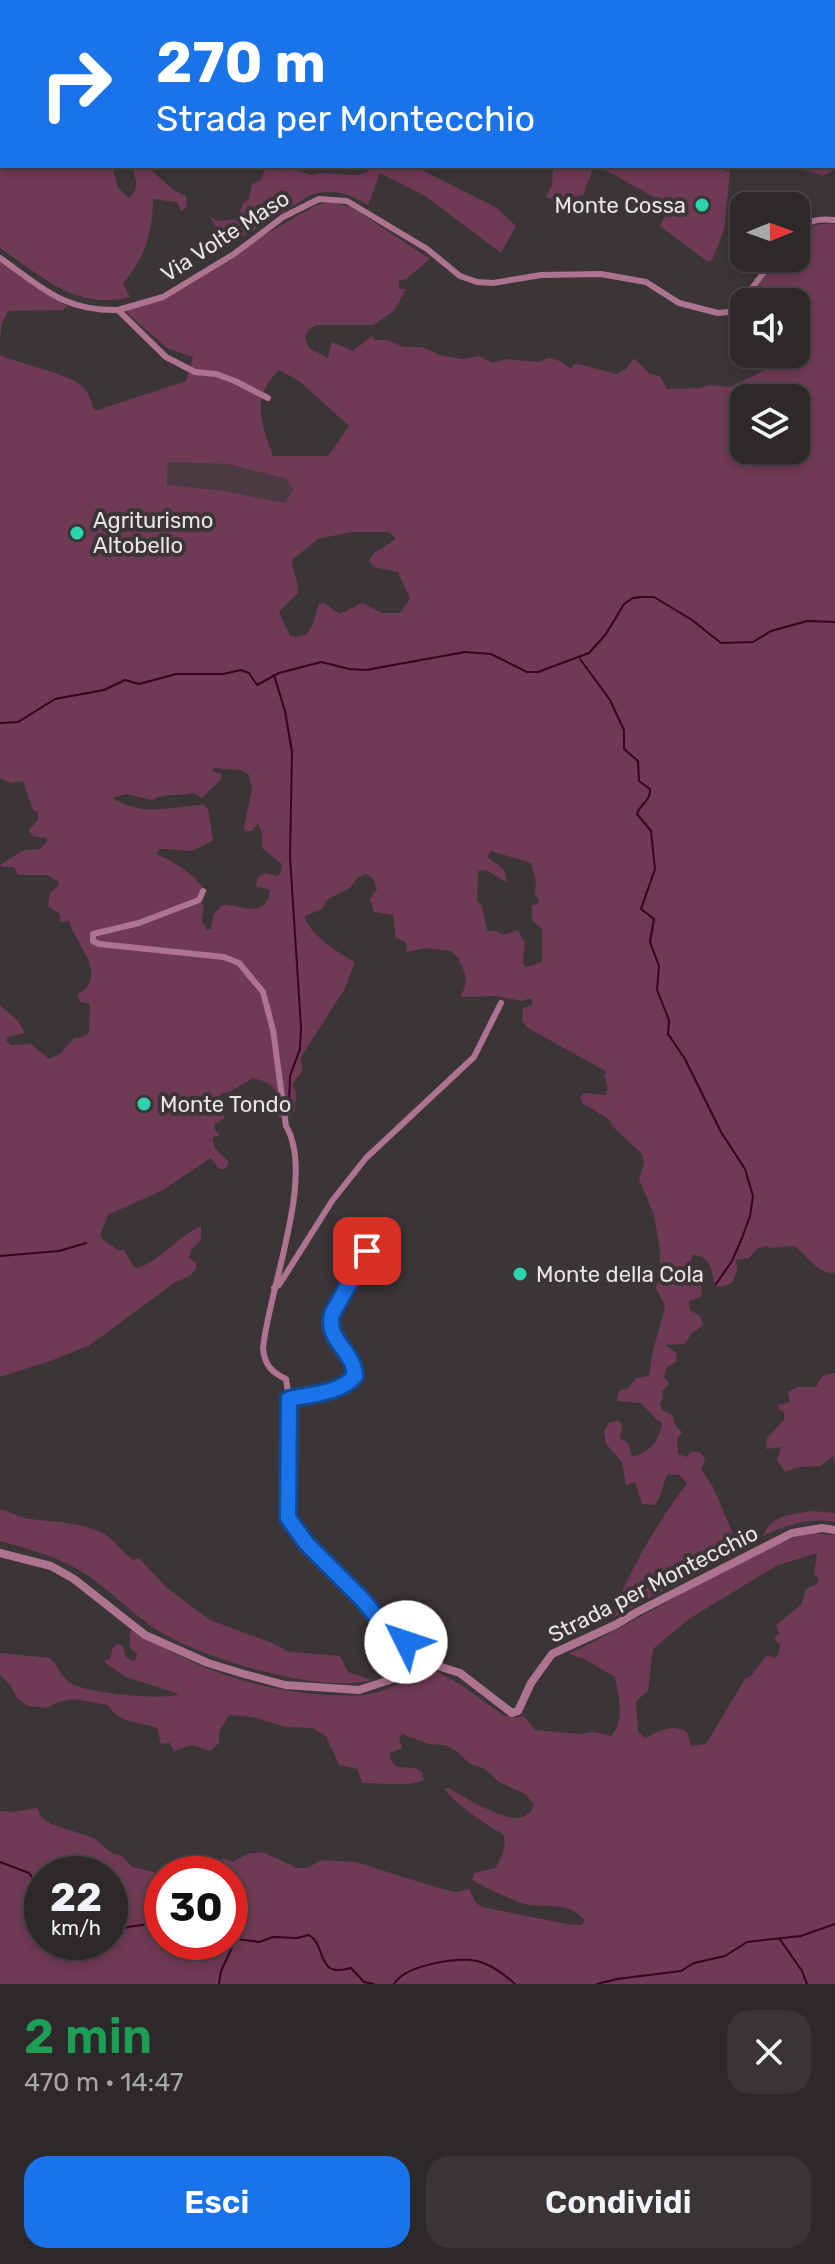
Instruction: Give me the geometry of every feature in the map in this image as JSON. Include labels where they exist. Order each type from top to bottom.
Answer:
[{"type":"street","name":"Via Volte Maso","points":[[0,258],[66,303],[92,310],[118,310],[163,297],[234,254],[283,217],[319,199],[347,201],[427,249],[460,276],[477,282],[521,280],[541,275],[601,274],[646,282],[679,303],[718,313],[728,312],[739,305],[764,272]]},
{"type":"street","points":[[810,222],[835,220]]},
{"type":"street","points":[[118,310],[166,357],[195,372],[216,374],[235,381],[268,398]]},
{"type":"street","points":[[203,891],[199,900],[139,923],[93,934],[93,941],[224,957],[239,963],[263,992],[273,1030],[286,1126],[293,1138],[296,1157],[286,1244],[263,1349],[264,1360],[270,1369],[286,1379],[289,1399],[333,1390],[348,1384],[355,1376],[351,1361],[334,1336],[330,1323],[356,1269],[367,1251],[376,1244]]},
{"type":"street","points":[[274,1288],[332,1201],[366,1158],[474,1057],[501,1003]]},
{"type":"street","name":"Strada per Montecchio","points":[[289,1399],[288,1518],[307,1544],[362,1599],[389,1632],[423,1652],[435,1665],[460,1673],[512,1713],[518,1711],[531,1683],[552,1654],[615,1625],[792,1533],[822,1528],[835,1530]]},
{"type":"street","points":[[0,1553],[51,1566],[74,1579],[145,1635],[208,1663],[285,1685],[359,1690],[435,1665]]},
{"type":"shaded area","points":[[0,168],[113,168],[118,188],[129,198],[136,186],[133,168],[149,168],[173,190],[186,196],[187,207],[181,211],[177,202],[153,199],[146,244],[123,284],[130,297],[111,300],[76,295],[45,280],[0,248]]},
{"type":"shaded area","points":[[289,168],[311,175],[356,175],[371,168],[418,168],[497,208],[516,226],[501,253],[425,196],[380,173],[368,205],[340,193],[311,195],[228,246],[209,216],[218,221],[238,219],[243,203],[249,199],[252,184],[261,180],[265,169],[282,171]]},
{"type":"shaded area","points":[[553,168],[593,168],[583,195],[557,201],[546,197],[552,185]]},
{"type":"shaded area","points":[[602,168],[717,168],[730,172],[724,230],[712,260],[708,262],[660,226],[670,206]]},
{"type":"shaded area","points":[[797,168],[835,168],[823,176]]},
{"type":"shaded area","points":[[331,202],[351,207],[430,259],[406,279],[399,281],[399,289],[406,289],[394,311],[373,325],[316,325],[308,330],[305,337],[309,348],[328,358],[332,342],[353,351],[372,336],[375,340],[388,340],[403,347],[422,347],[440,355],[463,359],[479,356],[493,363],[505,359],[538,362],[549,358],[572,369],[573,365],[578,364],[616,374],[635,359],[650,374],[660,376],[667,389],[709,385],[730,387],[730,464],[810,464],[810,384],[736,384],[767,368],[810,368],[810,288],[756,288],[769,272],[810,272],[810,228],[835,224],[835,1273],[817,1267],[794,1246],[766,1246],[757,1249],[749,1258],[736,1260],[737,1271],[732,1283],[720,1287],[715,1285],[707,1261],[693,1255],[691,1267],[702,1291],[700,1297],[689,1301],[690,1310],[700,1316],[703,1325],[691,1334],[685,1344],[665,1345],[677,1353],[676,1362],[667,1367],[664,1376],[669,1384],[662,1391],[660,1404],[662,1410],[672,1415],[682,1432],[677,1439],[678,1454],[687,1457],[690,1452],[699,1452],[703,1455],[705,1461],[701,1469],[713,1487],[739,1548],[611,1619],[644,1548],[687,1483],[679,1475],[668,1474],[655,1505],[642,1504],[635,1482],[626,1485],[622,1462],[606,1444],[604,1431],[609,1423],[618,1420],[622,1425],[620,1438],[628,1443],[632,1456],[644,1453],[653,1445],[662,1422],[641,1403],[617,1401],[619,1391],[628,1388],[636,1378],[649,1376],[665,1306],[656,1288],[660,1274],[660,1250],[654,1215],[639,1179],[644,1163],[642,1154],[612,1126],[610,1120],[582,1103],[580,1096],[585,1093],[606,1095],[608,1088],[604,1075],[607,1072],[528,1028],[522,1021],[523,1008],[533,1005],[531,998],[522,1001],[496,996],[461,996],[466,984],[465,974],[451,951],[426,948],[407,952],[406,942],[396,938],[393,915],[374,912],[370,899],[377,889],[374,880],[366,874],[358,877],[350,888],[328,899],[322,909],[305,916],[318,936],[355,962],[344,990],[301,1057],[302,1071],[292,1085],[296,1092],[295,1111],[285,1119],[274,1115],[275,1090],[253,1078],[221,1094],[217,1102],[225,1118],[215,1124],[214,1129],[220,1135],[213,1137],[213,1141],[215,1148],[229,1162],[225,1169],[219,1169],[211,1158],[163,1190],[108,1215],[100,1235],[118,1250],[124,1250],[134,1267],[138,1268],[201,1226],[201,1240],[191,1250],[189,1257],[196,1263],[196,1269],[90,1345],[0,1377],[0,1005],[18,1021],[25,1033],[8,1037],[6,1041],[11,1045],[31,1044],[49,1059],[60,1054],[74,1038],[89,1033],[90,1004],[80,1002],[77,995],[87,987],[91,971],[69,921],[60,922],[60,914],[48,906],[50,893],[59,885],[58,881],[47,875],[18,875],[14,867],[0,865],[22,851],[40,849],[47,842],[46,838],[32,836],[29,830],[38,820],[38,813],[33,810],[23,781],[11,783],[0,778],[0,355],[77,382],[87,392],[95,411],[186,381],[193,357],[167,348],[125,311],[160,296],[316,205]],"holes":[[[279,370],[298,380],[349,426],[328,456],[273,456],[262,421],[261,401],[264,390]],[[168,462],[227,464],[286,479],[293,490],[285,503],[225,491],[167,485]],[[351,532],[389,532],[396,539],[374,553],[369,561],[374,567],[398,572],[410,599],[400,613],[382,613],[362,603],[340,614],[324,603],[319,604],[308,633],[290,636],[279,612],[298,593],[292,560],[318,539]],[[213,768],[242,770],[249,775],[252,789],[244,828],[252,831],[258,823],[262,848],[282,864],[277,876],[266,873],[258,877],[256,886],[270,890],[263,906],[250,909],[222,905],[213,915],[211,929],[207,930],[202,921],[204,907],[199,899],[205,892],[201,885],[184,869],[156,854],[160,849],[191,850],[213,840],[208,809],[204,805],[135,808],[112,798],[127,794],[152,800],[193,793],[202,798],[221,779],[221,773],[213,772]],[[491,851],[531,863],[536,881],[535,894],[539,900],[538,904],[532,905],[532,920],[542,929],[542,962],[526,967],[523,963],[525,943],[518,930],[503,935],[497,931],[487,931],[482,906],[477,901],[478,871],[486,870],[506,882],[503,870],[487,857]]]},
{"type":"shaded area","points":[[0,261],[68,306],[62,310],[8,311],[0,338]]},
{"type":"shaded area","points":[[168,462],[226,464],[286,479],[293,490],[286,503],[225,491],[167,485]]},
{"type":"shaded area","points":[[835,1373],[835,1464],[833,1456],[820,1466],[785,1472],[777,1460],[781,1447],[766,1449],[767,1438],[784,1420],[784,1412],[778,1409],[778,1405],[790,1402],[788,1392],[798,1387],[816,1387],[822,1376]]},
{"type":"shaded area","points":[[0,1509],[27,1518],[72,1524],[103,1533],[133,1560],[139,1558],[167,1588],[210,1620],[289,1652],[340,1656],[348,1672],[372,1680],[350,1683],[294,1678],[232,1662],[179,1642],[149,1624],[81,1571],[52,1557],[0,1541]]},
{"type":"shaded area","points":[[812,1511],[835,1513],[835,1522],[798,1523],[763,1536],[777,1519]]},
{"type":"shaded area","points":[[813,1533],[835,1535],[835,1984],[0,1984],[0,1811],[37,1808],[42,1818],[51,1824],[94,1838],[110,1852],[120,1856],[24,1856],[24,1960],[128,1960],[128,1863],[144,1870],[144,1960],[248,1960],[248,1856],[244,1856],[263,1852],[297,1868],[307,1868],[322,1860],[356,1862],[435,1887],[456,1892],[469,1889],[476,1903],[482,1907],[572,1925],[582,1925],[585,1921],[572,1910],[525,1904],[472,1880],[474,1873],[496,1868],[505,1843],[503,1834],[471,1813],[445,1789],[449,1788],[483,1807],[512,1818],[530,1813],[534,1805],[527,1795],[499,1782],[455,1750],[402,1734],[399,1738],[402,1748],[390,1753],[390,1759],[397,1767],[415,1768],[422,1772],[424,1780],[403,1784],[362,1783],[358,1769],[339,1765],[326,1736],[312,1728],[285,1727],[253,1717],[229,1715],[219,1732],[219,1743],[210,1751],[192,1745],[174,1751],[170,1743],[161,1744],[157,1728],[123,1719],[108,1705],[70,1700],[47,1708],[28,1706],[17,1698],[0,1675],[0,1653],[50,1658],[66,1680],[77,1686],[141,1696],[179,1694],[126,1677],[103,1661],[110,1659],[113,1647],[118,1644],[123,1646],[126,1657],[133,1661],[136,1659],[137,1654],[130,1648],[130,1632],[133,1629],[202,1666],[251,1683],[302,1693],[365,1695],[432,1669],[503,1715],[517,1718],[523,1715],[535,1730],[581,1734],[594,1732],[611,1736],[619,1716],[615,1677],[569,1654],[784,1541]],"holes":[[[817,1553],[814,1575],[819,1579],[817,1584],[806,1589],[801,1605],[776,1625],[779,1633],[774,1638],[780,1645],[779,1654],[774,1658],[767,1655],[745,1679],[706,1744],[691,1746],[687,1732],[676,1728],[645,1738],[638,1732],[636,1701],[648,1691],[653,1649],[689,1619],[776,1566]]]},
{"type":"waterway","points":[[0,723],[18,722],[55,699],[104,690],[125,680],[139,684],[176,674],[223,674],[241,670],[249,673],[257,685],[279,673],[321,662],[366,670],[465,652],[491,654],[527,672],[538,672],[589,653],[606,634],[624,604],[633,598],[654,597],[692,620],[721,643],[753,642],[771,631],[807,621],[835,622]]},
{"type":"waterway","points":[[580,659],[610,700],[624,730],[624,749],[638,761],[639,781],[650,789],[649,797],[637,814],[651,831],[655,869],[641,909],[654,919],[650,942],[659,966],[657,990],[669,1020],[668,1034],[685,1059],[721,1132],[745,1169],[753,1196],[742,1238],[732,1261],[716,1284]]},
{"type":"waterway","points":[[274,675],[285,711],[292,752],[290,857],[301,1027],[300,1049],[290,1076],[289,1105]]},
{"type":"waterway","points":[[0,1256],[59,1251],[86,1243]]},
{"type":"waterway","points":[[0,1862],[24,1871]]},
{"type":"waterway","points":[[597,1984],[681,1971],[694,1963],[725,1956],[747,1942],[801,1936],[835,1924]]},
{"type":"waterway","points":[[128,1927],[144,1925]]},
{"type":"waterway","points":[[248,1940],[259,1942],[273,1937],[309,1935],[332,1969],[351,1968],[364,1982],[374,1984]]},
{"type":"waterway","points":[[779,1938],[802,1971],[807,1984]]},
{"type":"waterway","points":[[219,1984],[226,1960]]},
{"type":"waterway","points":[[394,1984],[400,1977],[420,1967],[468,1960],[487,1965],[515,1984]]},
{"type":"place","name":"Monte Cossa","points":[[702,205]]},
{"type":"place","name":"Agriturismo Altobello","points":[[77,533]]},
{"type":"place","name":"Monte Tondo","points":[[144,1104]]},
{"type":"place","name":"Monte della Cola","points":[[520,1274]]},
{"type":"route","points":[[367,1251],[330,1323],[334,1336],[351,1361],[355,1376],[348,1384],[333,1390],[289,1399],[288,1518],[307,1544],[362,1599],[389,1632],[406,1642]]}]
